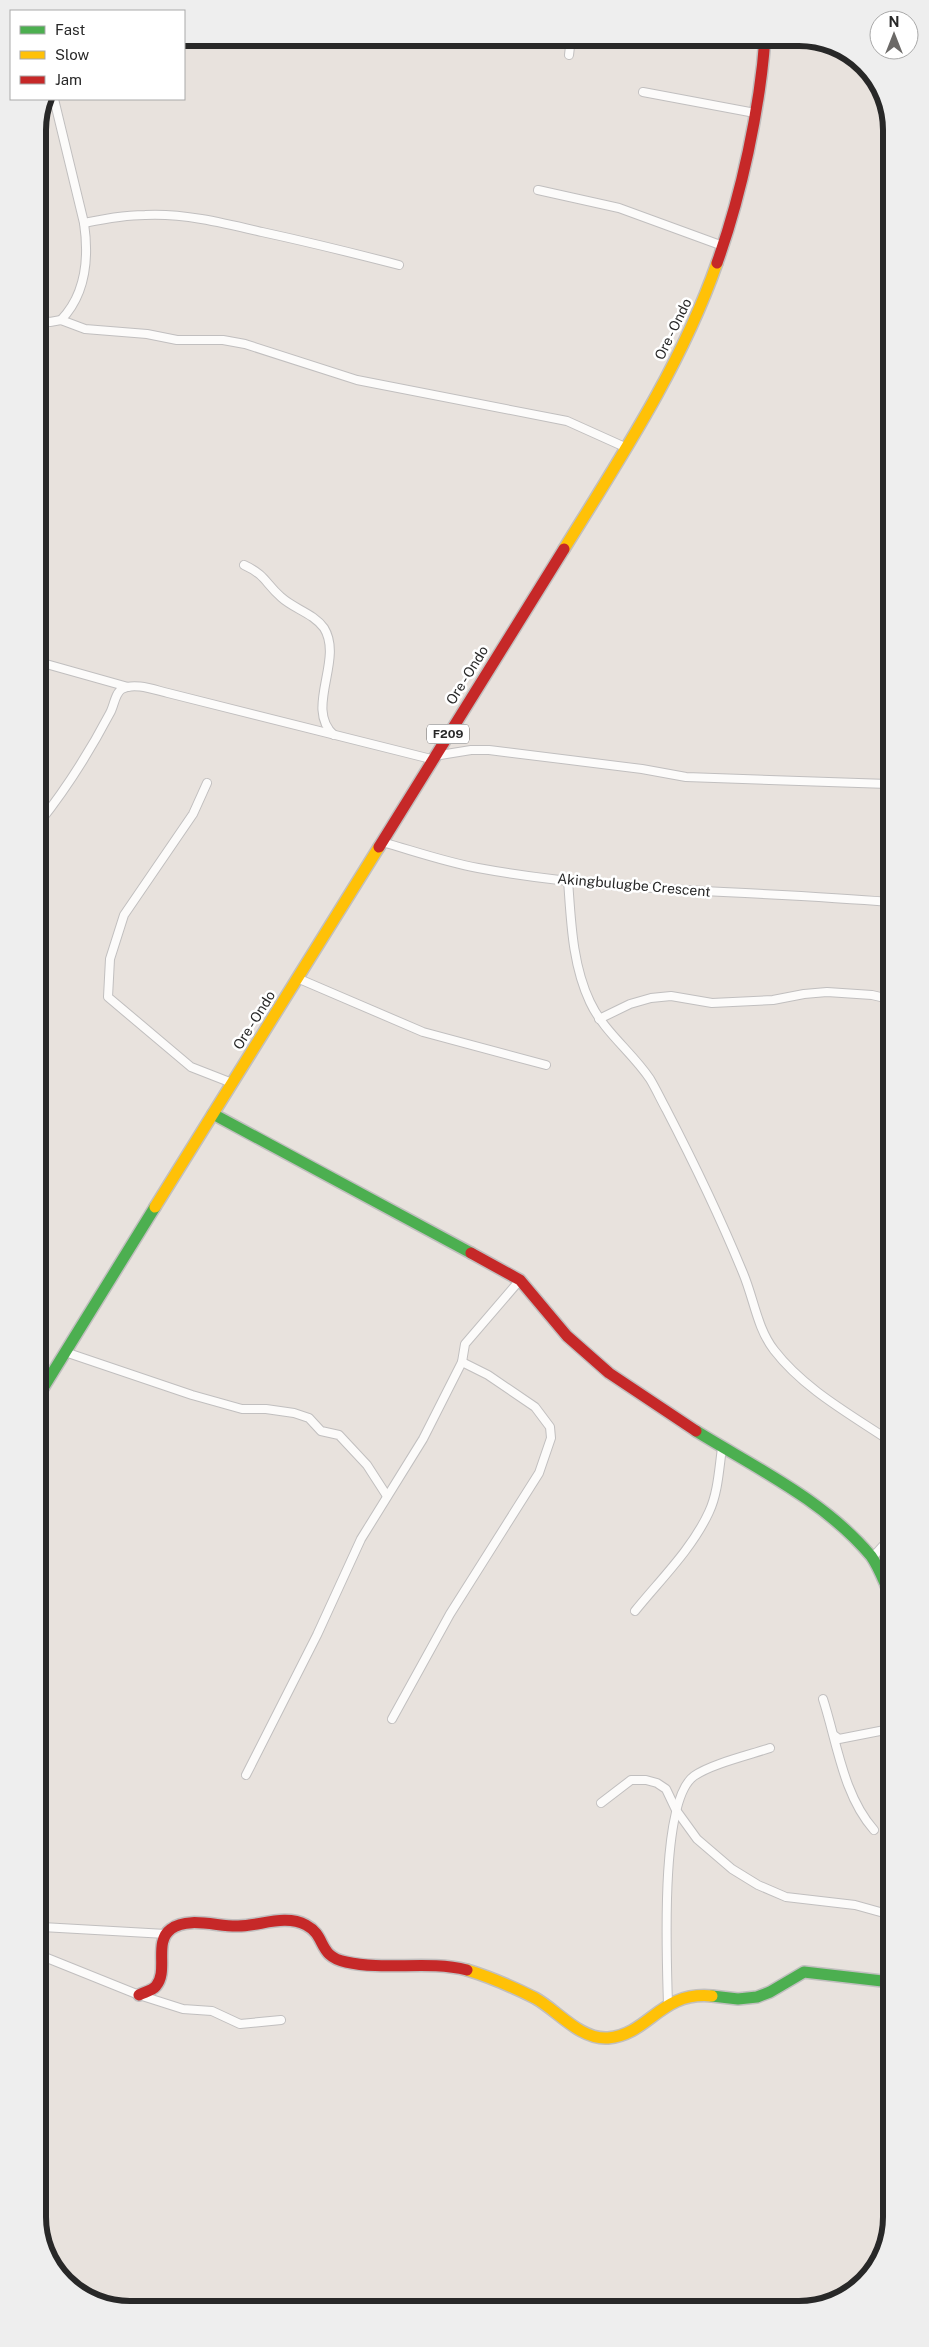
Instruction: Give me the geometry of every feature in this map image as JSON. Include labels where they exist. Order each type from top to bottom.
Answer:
[{"type":"street","points":[[568,56],[570,46]]},
{"type":"street","name":"Ore - Ondo","points":[[46,1383],[382,842],[432,757],[626,448],[677,356],[706,293],[723,246],[739,187],[755,113],[763,69],[764,46]]},
{"type":"street","points":[[643,92],[755,113]]},
{"type":"street","points":[[54,100],[84,223],[87,244],[86,268],[79,292],[70,311],[62,320]]},
{"type":"street","points":[[538,190],[618,208],[723,246]]},
{"type":"street","points":[[84,223],[111,217],[178,216],[341,249],[399,265]]},
{"type":"street","points":[[46,321],[62,320],[85,329],[147,334],[177,340],[223,340],[245,344],[357,380],[567,421],[626,448]]},
{"type":"street","points":[[244,564],[259,572],[281,597],[315,619],[324,629],[330,643],[331,659],[323,697],[323,708],[329,730],[335,735]]},
{"type":"street","points":[[46,664],[129,687],[168,693],[432,757],[471,750],[488,750],[642,769],[686,777],[883,784]]},
{"type":"street","points":[[46,813],[77,770],[111,711],[118,694],[123,689],[129,687]]},
{"type":"street","points":[[207,782],[193,814],[124,915],[110,959],[108,997],[191,1067],[232,1084]]},
{"type":"street","name":"Akingbulugbe Crescent","points":[[382,842],[478,868],[568,880],[684,890],[806,895],[883,902]]},
{"type":"street","points":[[568,880],[571,931],[578,969],[589,1001],[599,1019],[650,1079],[666,1109],[712,1198],[747,1281],[760,1322],[774,1350],[799,1376],[843,1410],[883,1436]]},
{"type":"street","points":[[297,978],[423,1032],[546,1065]]},
{"type":"street","points":[[599,1019],[630,1004],[650,998],[671,996],[712,1003],[774,1000],[804,994],[828,992],[883,998]]},
{"type":"street","points":[[213,1114],[520,1280],[567,1336],[609,1373],[832,1518],[872,1558],[883,1580]]},
{"type":"street","points":[[246,1775],[317,1635],[361,1539],[423,1439],[462,1362],[465,1344],[520,1280]]},
{"type":"street","points":[[65,1352],[192,1395],[242,1408],[266,1408],[309,1418],[321,1431],[339,1435],[367,1465],[387,1496]]},
{"type":"street","points":[[392,1719],[450,1614],[539,1473],[550,1438],[550,1427],[535,1407],[488,1375],[462,1362]]},
{"type":"street","points":[[635,1611],[698,1532],[710,1511],[715,1494],[722,1448]]},
{"type":"street","points":[[872,1558],[883,1546]]},
{"type":"street","points":[[824,1699],[848,1784],[863,1816],[874,1830]]},
{"type":"street","points":[[835,1736],[839,1739],[851,1738],[883,1731]]},
{"type":"street","points":[[668,2006],[666,1945],[670,1854],[678,1798],[686,1784],[694,1776],[770,1748]]},
{"type":"street","points":[[601,1803],[631,1780],[646,1780],[657,1783],[666,1789],[676,1810],[697,1839],[732,1869],[758,1885],[786,1897],[855,1905],[883,1913]]},
{"type":"street","points":[[139,1994],[154,1988],[160,1979],[163,1944],[166,1934],[178,1925],[244,1926],[278,1921],[297,1922],[308,1926],[318,1937],[324,1952],[331,1959],[372,1967],[435,1965],[478,1973],[505,1984],[548,2006],[584,2031],[604,2038],[618,2036],[685,1996],[733,2000],[757,1997],[775,1990],[804,1972],[883,1981]]},
{"type":"street","points":[[46,1927],[166,1934]]},
{"type":"street","points":[[46,1958],[183,2009],[212,2011],[240,2024],[281,2020]]},
{"type":"traffic: fast","points":[[213,1114],[471,1253]]},
{"type":"traffic: fast","points":[[46,1383],[155,1207]]},
{"type":"traffic: fast","points":[[696,1431],[766,1472],[833,1518],[871,1556],[883,1579]]},
{"type":"traffic: fast","points":[[712,1996],[738,1999],[757,1997],[770,1992],[804,1972],[883,1981]]},
{"type":"traffic: slow","points":[[564,549],[628,445],[668,374],[686,338],[717,263]]},
{"type":"traffic: slow","points":[[155,1207],[379,847]]},
{"type":"traffic: slow","points":[[467,1970],[501,1982],[535,1998],[578,2029],[598,2037],[608,2038],[622,2035],[635,2029],[667,2006],[680,2000],[694,1996],[712,1996]]},
{"type":"traffic: jam","points":[[717,263],[734,210],[748,152],[759,94],[764,46]]},
{"type":"traffic: jam","points":[[379,847],[564,549]]},
{"type":"traffic: jam","points":[[471,1253],[520,1280],[567,1336],[609,1373],[696,1431]]},
{"type":"traffic: jam","points":[[139,1995],[154,1988],[160,1980],[163,1941],[166,1935],[171,1929],[186,1923],[246,1926],[281,1920],[298,1922],[313,1930],[330,1955],[346,1962],[376,1966],[437,1966],[467,1970]]}]
